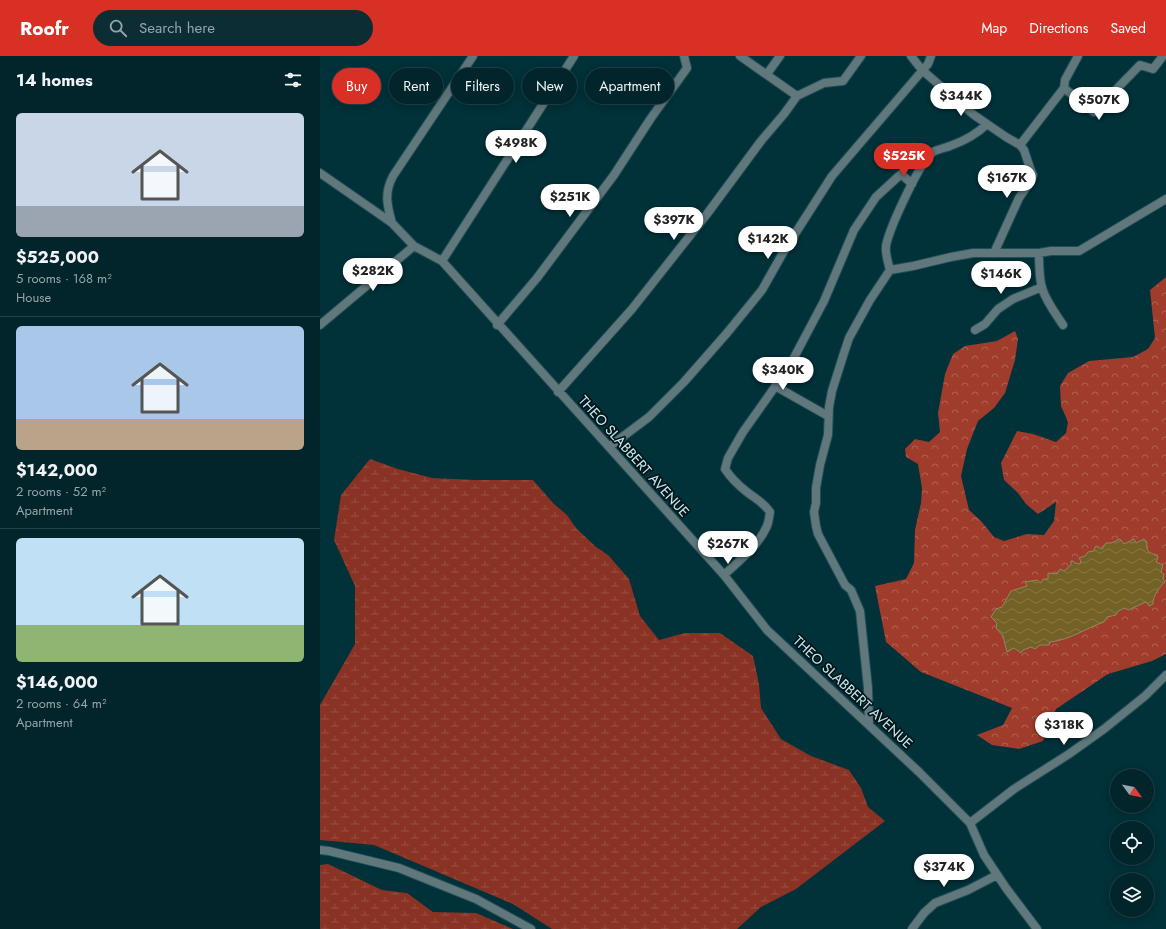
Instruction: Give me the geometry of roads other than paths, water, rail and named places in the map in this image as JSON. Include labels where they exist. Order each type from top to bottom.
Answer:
[{"type":"street","points":[[392,223],[387,199],[388,187],[393,176],[473,56]]},
{"type":"street","points":[[442,261],[574,56]]},
{"type":"street","points":[[497,325],[537,278],[614,175],[650,118],[687,68],[684,56]]},
{"type":"street","points":[[740,56],[797,96]]},
{"type":"street","points":[[767,74],[780,56]]},
{"type":"street","points":[[558,392],[632,310],[797,96],[824,83],[843,81],[861,56]]},
{"type":"street","points":[[911,56],[922,70],[974,115],[1020,145],[1024,150],[1033,175],[1018,198],[994,253]]},
{"type":"street","points":[[609,447],[649,416],[674,392],[727,333],[762,290],[784,251],[832,176],[928,64],[931,56]]},
{"type":"street","points":[[1020,145],[1064,88],[1065,80],[1078,56]]},
{"type":"street","points":[[1064,88],[1094,112],[1140,66],[1152,69],[1163,56]]},
{"type":"street","points":[[890,270],[886,253],[888,240],[912,184],[932,153],[972,137],[988,124]]},
{"type":"street","name":"THEO SLABBERT AVENUE","points":[[320,173],[392,223],[414,246],[442,261],[497,325],[724,575],[767,630],[870,725],[970,823],[984,855],[1006,888],[1037,929]]},
{"type":"street","points":[[724,575],[745,557],[760,539],[767,527],[770,512],[765,505],[733,480],[725,469],[728,458],[743,432],[789,367],[824,301],[854,230],[876,197],[901,174],[912,184]]},
{"type":"street","points":[[870,725],[860,611],[851,590],[845,585],[818,534],[814,516],[816,488],[828,435],[828,416],[832,391],[849,338],[870,300],[890,270],[973,253],[1039,253],[1079,250],[1166,199]]},
{"type":"street","points":[[320,325],[414,246]]},
{"type":"street","points":[[1039,253],[1042,287],[1046,297],[1063,324]]},
{"type":"street","points":[[975,330],[985,324],[998,309],[1013,299],[1042,287]]},
{"type":"street","points":[[775,386],[828,416]]},
{"type":"street","points":[[970,823],[1014,789],[1069,754],[1104,729],[1145,696],[1166,675]]},
{"type":"street","points":[[320,850],[330,851],[399,868],[476,899],[531,929]]},
{"type":"street","points":[[912,929],[924,912],[935,903],[968,890],[997,875]]},
{"type":"water","points":[[1120,539],[1124,544],[1134,539],[1136,543],[1144,539],[1147,542],[1148,551],[1158,557],[1156,562],[1163,565],[1161,572],[1164,574],[1163,579],[1165,582],[1155,595],[1153,604],[1149,606],[1146,602],[1128,610],[1125,608],[1118,611],[1116,615],[1107,617],[1104,622],[1064,639],[1050,642],[1049,645],[1040,645],[1035,649],[1031,647],[1023,650],[1021,653],[1014,648],[1007,652],[1003,636],[996,628],[997,623],[991,617],[996,609],[1002,607],[1011,591],[1027,586],[1025,582],[1037,580],[1041,583],[1043,579],[1048,579],[1048,573],[1057,574],[1060,569],[1064,571],[1071,565],[1071,561],[1080,564],[1081,561],[1079,558],[1085,556],[1088,552],[1094,551],[1095,547],[1097,546],[1102,549],[1106,543],[1111,543]]}]
